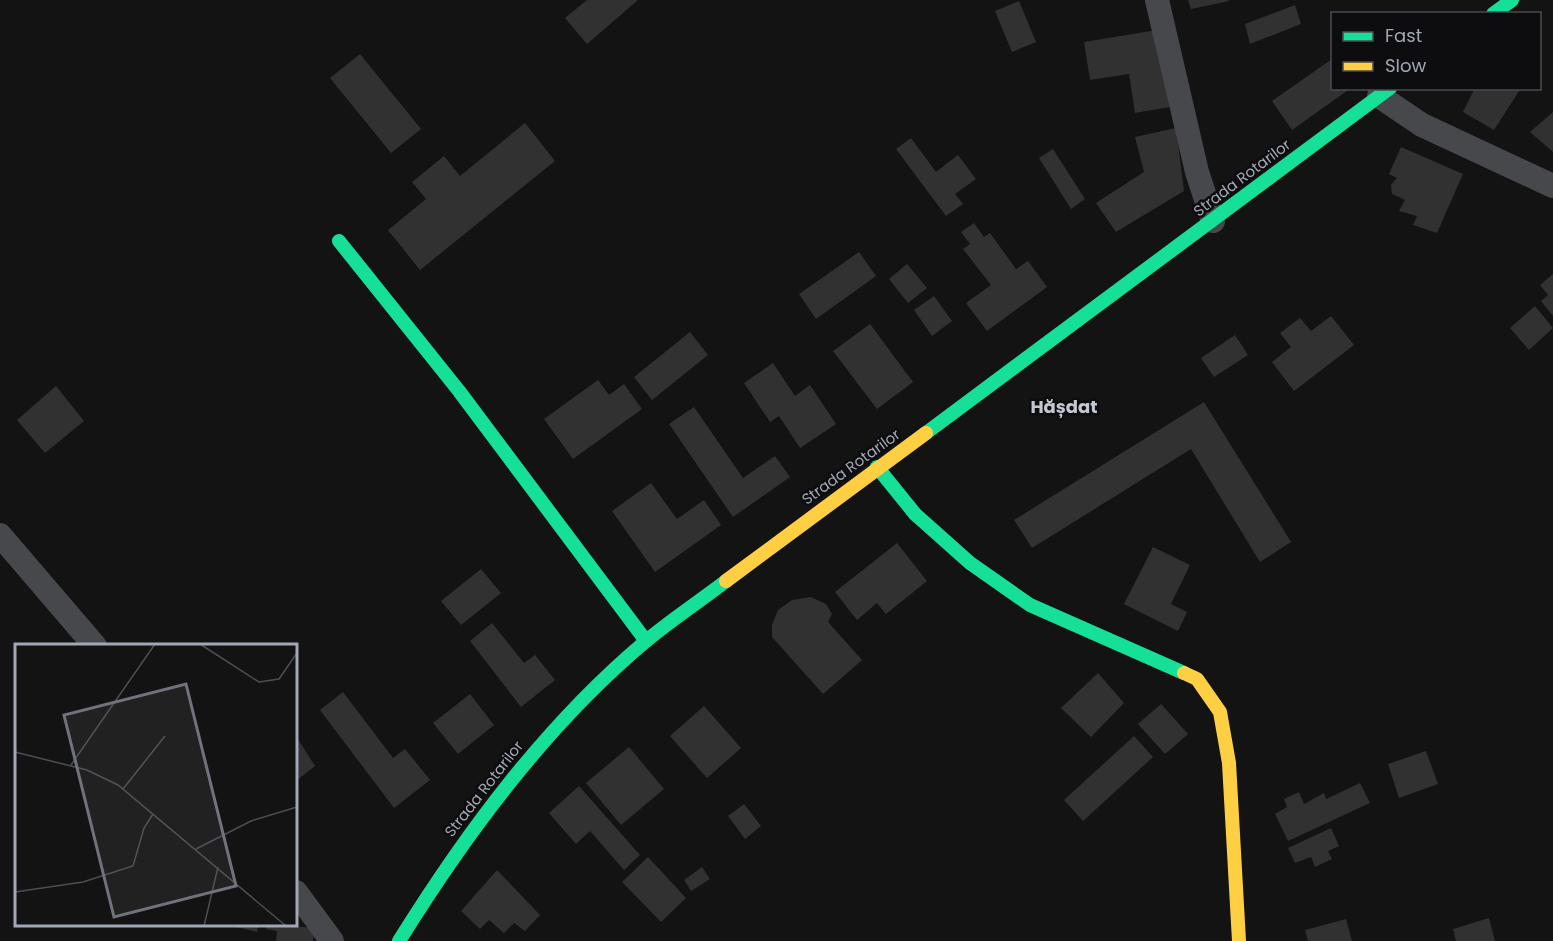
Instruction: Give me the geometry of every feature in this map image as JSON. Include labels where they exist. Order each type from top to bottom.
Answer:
[{"type":"main road","points":[[1496,12],[1512,0]]},
{"type":"main road","name":"Strada Rotarilor","points":[[399,941],[441,873],[528,760],[569,714],[646,641],[1384,92]]},
{"type":"main road","points":[[339,241],[459,391],[646,641]]},
{"type":"main road","points":[[877,467],[915,514],[970,563],[1030,605],[1197,679],[1220,712],[1229,764],[1239,941]]},
{"type":"street","points":[[1156,0],[1197,172],[1213,220]]},
{"type":"street","points":[[1384,92],[1422,125],[1553,186]]},
{"type":"street","points":[[0,535],[94,644]]},
{"type":"street","points":[[297,893],[332,941]]},
{"type":"building","points":[[587,0],[638,0],[587,44],[565,18]]},
{"type":"building","points":[[1188,0],[1228,0],[1229,1],[1191,9]]},
{"type":"building","points":[[1019,1],[1036,42],[1012,52],[995,11]]},
{"type":"building","points":[[1295,5],[1301,24],[1250,44],[1245,24]]},
{"type":"building","points":[[1157,30],[1170,107],[1135,113],[1129,74],[1090,80],[1084,42]]},
{"type":"building","points":[[360,54],[421,129],[391,153],[330,78]]},
{"type":"building","points":[[1331,60],[1331,90],[1348,90],[1292,130],[1272,101]]},
{"type":"building","points":[[1474,90],[1520,90],[1494,130],[1463,112]]},
{"type":"building","points":[[1553,112],[1553,152],[1530,132]]},
{"type":"building","points":[[525,123],[555,161],[420,270],[388,230],[426,199],[412,182],[444,156],[460,176]]},
{"type":"building","points":[[1176,128],[1184,191],[1116,232],[1096,203],[1144,172],[1135,137]]},
{"type":"building","points":[[911,138],[936,172],[958,155],[976,179],[955,194],[963,204],[946,216],[896,149]]},
{"type":"building","points":[[1401,147],[1463,174],[1437,233],[1413,225],[1417,216],[1399,211],[1405,200],[1392,194],[1391,185],[1397,178],[1389,174]]},
{"type":"building","points":[[1053,149],[1085,199],[1071,209],[1039,158]]},
{"type":"building","points":[[974,223],[984,237],[990,233],[1016,269],[1028,261],[1047,287],[987,331],[966,303],[991,285],[963,249],[970,244],[961,232]]},
{"type":"building","points":[[859,252],[876,276],[816,319],[799,294]]},
{"type":"building","points":[[907,264],[927,288],[908,303],[889,279]]},
{"type":"building","points":[[1553,274],[1553,316],[1541,301],[1548,295],[1540,285]]},
{"type":"building","points":[[934,296],[952,321],[932,336],[914,310]]},
{"type":"building","points":[[1535,306],[1553,328],[1529,350],[1510,328]]},
{"type":"building","points":[[1331,316],[1354,345],[1294,391],[1272,362],[1291,347],[1280,333],[1300,318],[1311,331]]},
{"type":"building","points":[[870,324],[913,382],[877,409],[833,351]]},
{"type":"building","points":[[690,332],[708,355],[652,400],[634,377]]},
{"type":"building","points":[[1235,335],[1248,355],[1214,377],[1201,358]]},
{"type":"building","points":[[773,363],[795,396],[810,385],[836,424],[800,448],[779,416],[770,422],[744,383]]},
{"type":"building","points":[[598,380],[609,395],[624,384],[642,409],[573,459],[544,419]]},
{"type":"building","points":[[56,386],[84,421],[45,453],[17,420]]},
{"type":"building","points":[[1204,402],[1291,542],[1260,562],[1191,449],[1032,548],[1014,520]]},
{"type":"building","points":[[694,407],[743,478],[775,456],[790,477],[733,517],[669,424]]},
{"type":"building","points":[[651,483],[677,519],[704,500],[721,525],[655,572],[612,511]]},
{"type":"building","points":[[897,543],[927,581],[886,614],[877,603],[857,620],[835,592]]},
{"type":"building","points":[[1153,547],[1190,565],[1171,604],[1187,612],[1178,631],[1124,604]]},
{"type":"building","points":[[481,569],[501,593],[461,625],[441,601]]},
{"type":"building","points":[[811,597],[826,604],[832,614],[828,622],[862,660],[823,694],[772,637],[772,625],[778,610],[792,600]]},
{"type":"building","points":[[492,623],[524,663],[535,655],[555,680],[521,707],[470,641]]},
{"type":"building","points":[[1098,673],[1124,703],[1091,737],[1061,708]]},
{"type":"building","points":[[343,692],[393,758],[405,749],[430,780],[394,808],[320,710]]},
{"type":"building","points":[[470,694],[494,725],[458,754],[433,723]]},
{"type":"building","points":[[1161,704],[1188,734],[1165,754],[1138,724]]},
{"type":"building","points":[[704,706],[741,748],[707,778],[670,736]]},
{"type":"building","points":[[1134,736],[1153,757],[1083,821],[1064,800]]},
{"type":"building","points":[[297,738],[315,766],[297,780]]},
{"type":"building","points":[[629,747],[664,789],[621,825],[586,783]]},
{"type":"building","points":[[1426,751],[1438,784],[1399,798],[1388,764]]},
{"type":"building","points":[[1360,783],[1370,803],[1288,841],[1275,814],[1287,807],[1284,799],[1299,792],[1304,804],[1324,793],[1326,799]]},
{"type":"building","points":[[579,786],[640,855],[624,870],[590,831],[576,844],[549,813]]},
{"type":"building","points":[[744,804],[761,826],[745,839],[728,816]]},
{"type":"building","points":[[1331,828],[1339,846],[1328,851],[1332,859],[1315,867],[1311,857],[1295,863],[1288,848]]},
{"type":"building","points":[[648,857],[686,898],[661,922],[622,882]]},
{"type":"building","points":[[702,867],[710,879],[691,891],[684,880]]},
{"type":"building","points":[[497,870],[540,915],[525,931],[514,923],[504,933],[489,920],[480,929],[461,911]]},
{"type":"building","points":[[1489,918],[1495,941],[1456,941],[1453,929]]},
{"type":"building","points":[[1346,919],[1352,941],[1308,941],[1305,930]]},
{"type":"building","points":[[232,926],[258,926],[257,932]]},
{"type":"building","points":[[267,926],[315,928],[313,941],[276,941],[277,931],[266,929]]},
{"type":"traffic: fast","points":[[1496,12],[1512,0]]},
{"type":"traffic: fast","points":[[926,433],[1387,90]]},
{"type":"traffic: fast","points":[[339,241],[459,391],[646,641]]},
{"type":"traffic: fast","points":[[877,467],[915,514],[970,563],[1030,605],[1184,673]]},
{"type":"traffic: fast","points":[[399,941],[481,820],[542,744],[609,674],[646,641],[726,581]]},
{"type":"traffic: slow","points":[[726,581],[926,433]]},
{"type":"traffic: slow","points":[[1184,673],[1197,679],[1220,712],[1229,763],[1239,941]]},
{"type":"district","name":"Hășdat","points":[[1064,407]]}]
